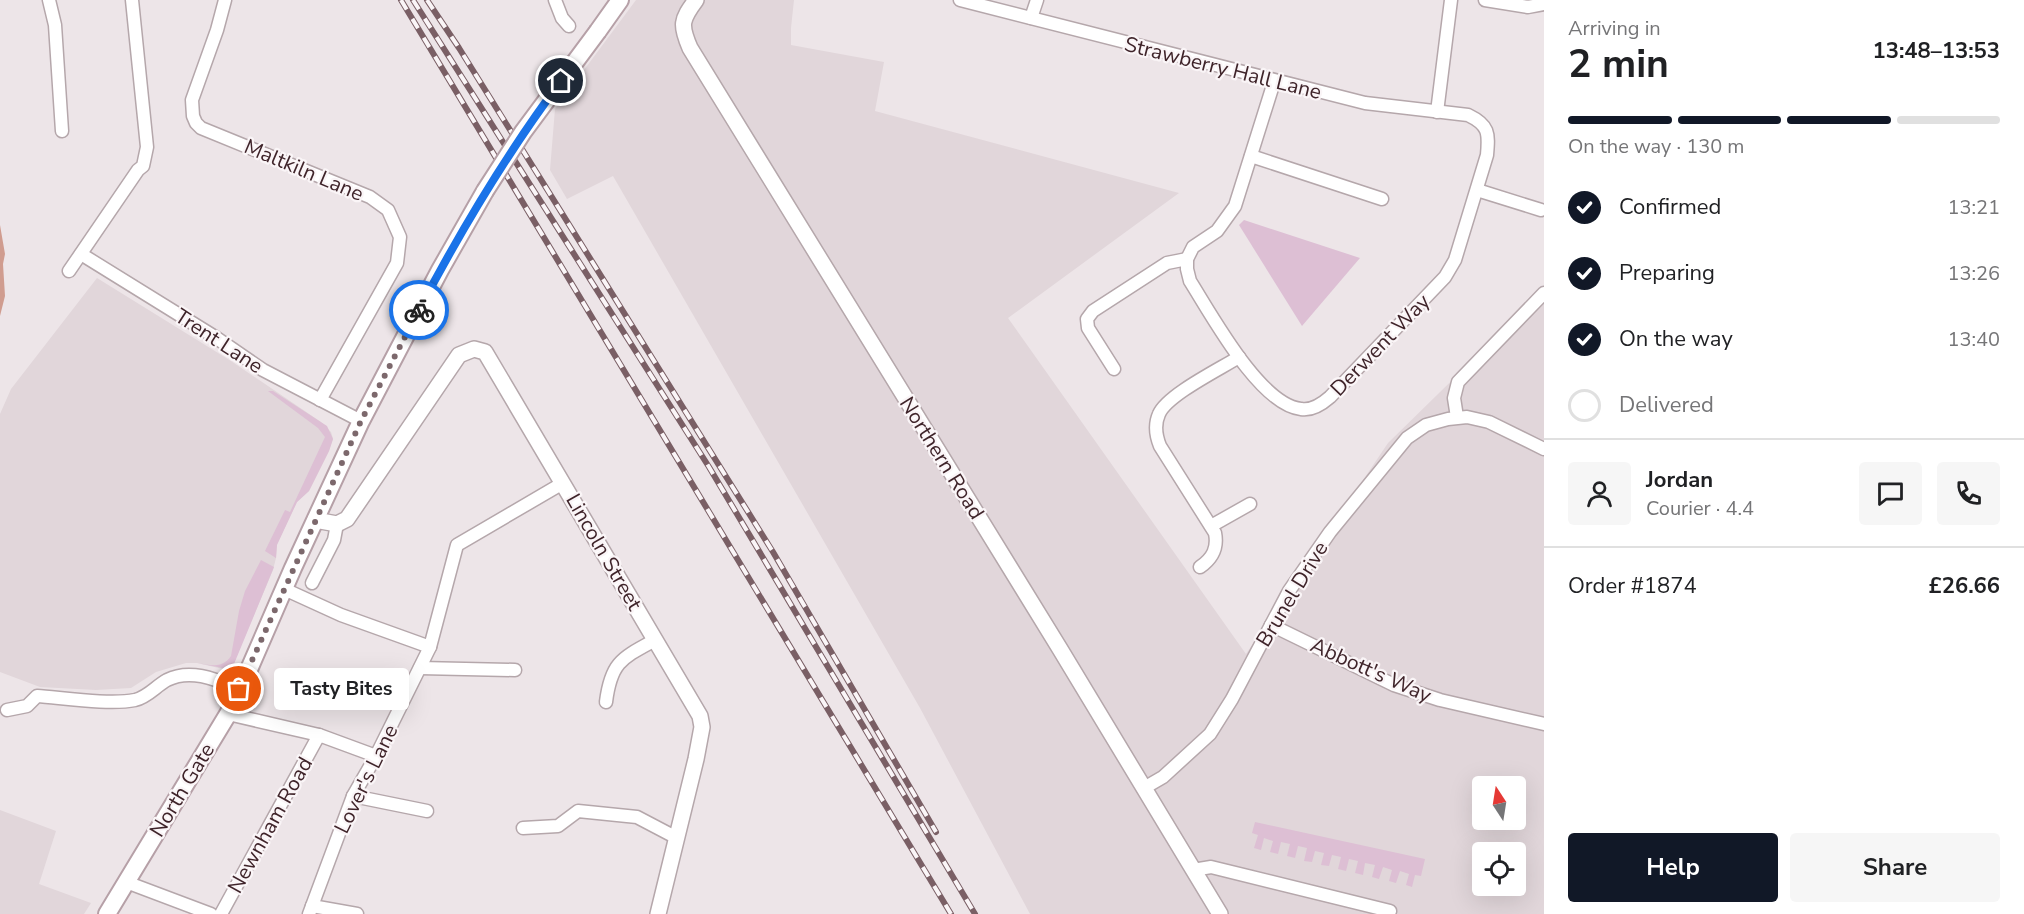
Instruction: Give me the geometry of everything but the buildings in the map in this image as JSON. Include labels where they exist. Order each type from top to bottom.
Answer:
[{"type":"main road","name":"North Gate","points":[[107,914],[228,714],[361,421],[440,270],[485,191],[523,132],[620,0]]},
{"type":"street","points":[[50,0],[62,131]]},
{"type":"street","points":[[69,271],[143,166],[147,147],[132,0]]},
{"type":"street","name":"Maltkiln Lane","points":[[225,0],[217,30],[192,100],[193,116],[201,128],[370,196],[388,210],[400,237],[397,263],[320,400]]},
{"type":"street","points":[[555,0],[562,18],[569,26]]},
{"type":"street","name":"Northern Road","points":[[696,0],[682,23],[683,34],[690,48],[1060,649],[1220,914]]},
{"type":"street","name":"Strawberry Hall Lane","points":[[960,0],[1365,104],[1468,116],[1480,121],[1485,127]]},
{"type":"street","points":[[1031,18],[1037,0]]},
{"type":"street","points":[[1437,112],[1451,0]]},
{"type":"street","points":[[1485,0],[1528,7],[1544,4]]},
{"type":"street","points":[[1114,369],[1088,328],[1088,318],[1093,311],[1167,263],[1187,259],[1193,247],[1217,231],[1235,206],[1274,82]]},
{"type":"street","name":"Derwent Way","points":[[1187,259],[1186,269],[1190,281],[1239,357],[1259,383],[1283,403],[1299,410],[1308,410],[1323,403],[1445,278],[1455,260],[1487,155],[1489,138],[1485,127]]},
{"type":"street","points":[[1251,156],[1382,199]]},
{"type":"street","points":[[1477,190],[1541,210]]},
{"type":"street","name":"Trent Lane","points":[[81,254],[215,337],[263,370],[361,421]]},
{"type":"street","points":[[1457,417],[1454,398],[1458,382],[1544,292]]},
{"type":"street","name":"Lincoln Street","points":[[337,524],[347,519],[459,355],[474,349],[485,352],[700,716],[702,727],[696,759],[658,914]]},
{"type":"street","points":[[1200,567],[1211,560],[1216,539],[1160,446],[1156,437],[1156,421],[1164,406],[1175,397],[1239,357]]},
{"type":"street","name":"Brunel Drive","points":[[1144,788],[1163,777],[1210,734],[1232,699],[1289,591],[1330,532],[1402,445],[1426,425],[1457,417],[1467,417],[1489,422],[1544,449]]},
{"type":"street","name":"Lover's Lane","points":[[311,910],[352,796],[376,756],[429,648],[457,545],[563,483]]},
{"type":"street","points":[[1210,526],[1250,504]]},
{"type":"street","points":[[312,583],[334,540],[337,524],[315,520]]},
{"type":"street","points":[[284,589],[341,615],[429,648]]},
{"type":"street","name":"Abbott's Way","points":[[1271,625],[1394,685],[1440,700],[1544,724]]},
{"type":"street","points":[[606,702],[609,680],[619,661],[655,640]]},
{"type":"street","points":[[420,668],[509,667]]},
{"type":"street","points":[[7,710],[27,706],[37,696],[90,700],[137,700],[168,679],[191,674],[210,678],[239,689]]},
{"type":"street","points":[[228,714],[319,735],[376,756]]},
{"type":"street","name":"Newnham Road","points":[[221,914],[319,735]]},
{"type":"street","points":[[352,796],[427,811]]},
{"type":"street","points":[[523,828],[558,826],[578,811],[637,817],[677,838]]},
{"type":"street","points":[[1194,870],[1211,867],[1390,911]]},
{"type":"street","points":[[126,882],[211,914]]},
{"type":"street","points":[[311,910],[357,914]]},
{"type":"shaded area","points":[[636,0],[794,0],[791,45],[884,62],[875,111],[1179,193],[1008,318],[1246,654],[1388,443],[1544,290],[1544,914],[1030,914],[920,708],[613,176],[567,199],[550,170],[555,109]]},
{"type":"shaded area","points":[[1244,220],[1360,258],[1302,326],[1239,225]]},
{"type":"shaded area","points":[[0,225],[5,254],[3,264],[5,296],[0,316]]},
{"type":"shaded area","points":[[97,278],[231,361],[321,422],[331,432],[333,439],[309,491],[297,502],[277,544],[273,570],[232,667],[223,669],[186,663],[156,672],[131,688],[96,690],[40,687],[0,672],[0,414],[11,389]]},
{"type":"shaded area","points":[[268,391],[273,391],[327,426],[333,439],[309,491],[297,502],[277,545],[276,558],[265,551],[285,510],[290,512],[325,437],[318,428]]},
{"type":"shaded area","points":[[261,560],[274,567],[234,664],[228,669],[197,663],[220,664],[231,656],[245,591]]},
{"type":"shaded area","points":[[0,810],[56,831],[39,884],[91,903],[84,914],[0,914]]},
{"type":"shaded area","points":[[1255,822],[1425,859],[1421,876],[1415,875],[1412,887],[1406,885],[1409,874],[1400,871],[1396,883],[1389,881],[1392,870],[1383,867],[1379,879],[1372,877],[1375,865],[1365,863],[1363,875],[1355,873],[1358,861],[1349,859],[1346,871],[1338,869],[1341,857],[1332,855],[1329,866],[1321,865],[1324,853],[1315,851],[1312,862],[1304,861],[1307,848],[1298,846],[1295,858],[1287,856],[1290,844],[1281,842],[1278,854],[1270,852],[1273,841],[1264,838],[1261,850],[1254,848],[1258,835],[1252,833]]},
{"type":"railway","points":[[401,0],[951,914]]},
{"type":"railway","points":[[413,0],[709,467],[975,914]]},
{"type":"railway","points":[[427,0],[773,552],[936,832]]},
{"type":"way so far","points":[[239,689],[248,674],[293,568],[361,421],[419,310]]},
{"type":"place","name":"Tasty Bites","points":[[239,689]]},
{"type":"route","points":[[419,310],[485,191],[523,132],[561,81]]}]
